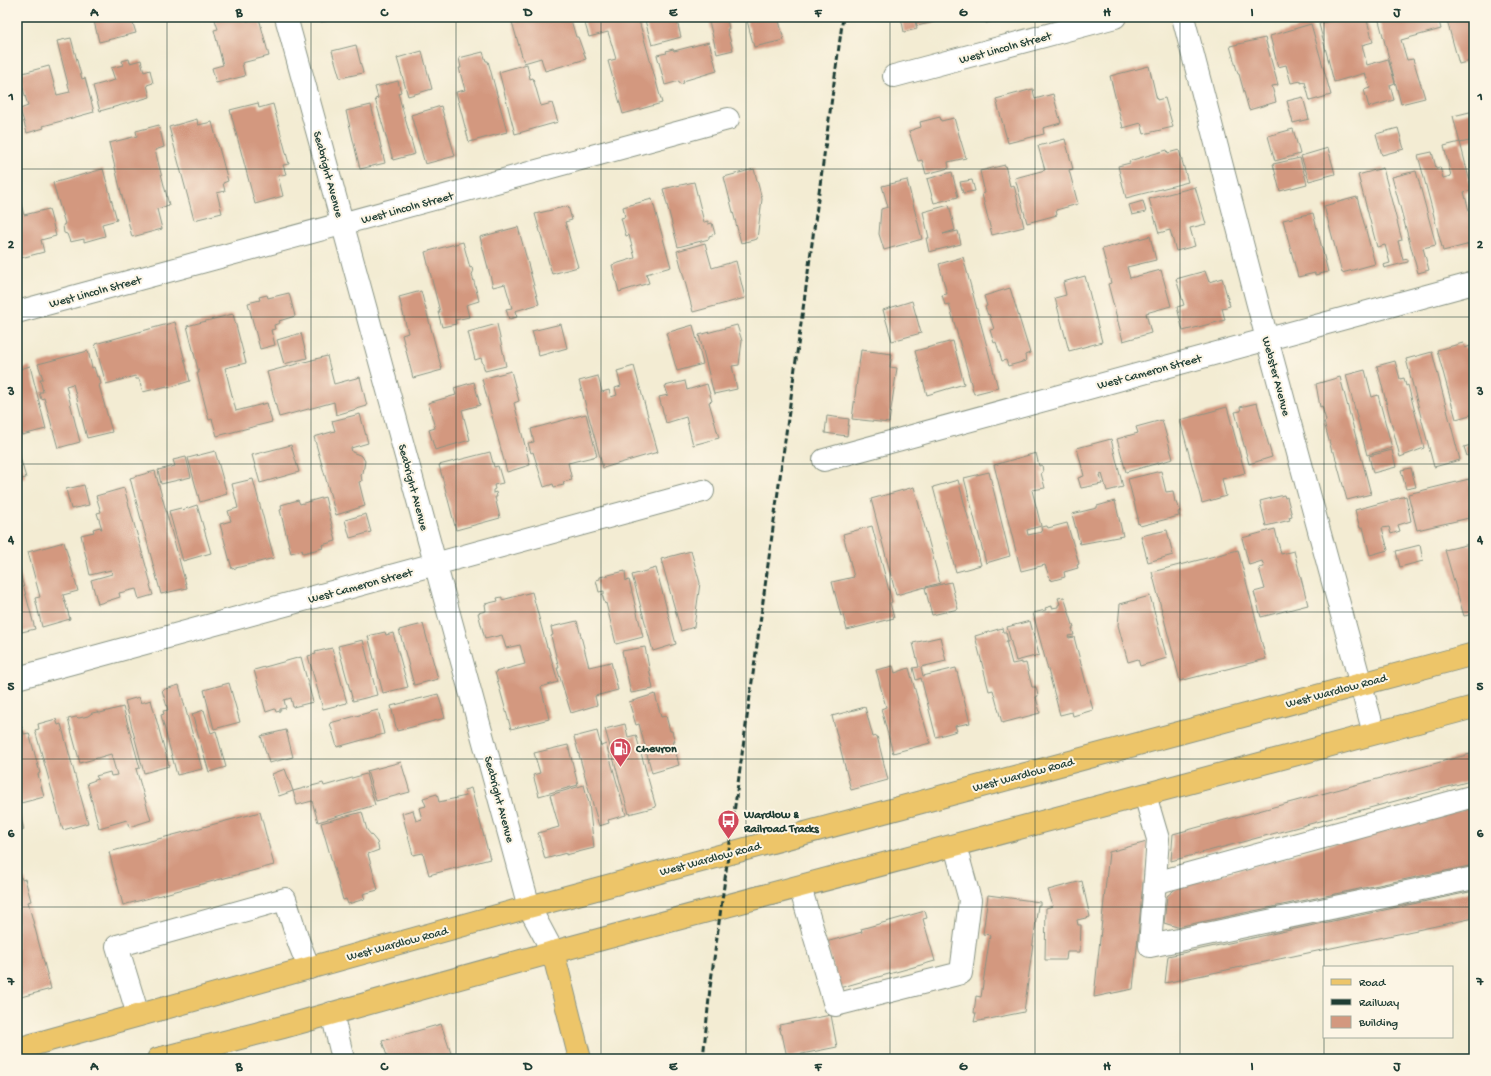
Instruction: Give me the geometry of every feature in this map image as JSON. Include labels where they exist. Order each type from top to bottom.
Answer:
[{"type":"main road","name":"West Wardlow Road","points":[[17,1049],[529,907],[1474,654]]},
{"type":"main road","points":[[158,1059],[210,1053],[332,1013],[553,952],[1474,707]]},
{"type":"main road","points":[[553,952],[580,1059]]},
{"type":"street","name":"Seabright Avenue","points":[[286,17],[529,907],[553,952]]},
{"type":"street","name":"West Lincoln Street","points":[[894,76],[1115,17]]},
{"type":"street","name":"Webster Avenue","points":[[1183,17],[1267,339],[1374,733]]},
{"type":"street","name":"West Lincoln Street","points":[[17,312],[728,119]]},
{"type":"street","name":"West Cameron Street","points":[[824,460],[1474,283]]},
{"type":"street","name":"West Cameron Street","points":[[17,678],[703,491]]},
{"type":"street","points":[[1145,795],[1158,838],[1150,946],[1474,878]]},
{"type":"street","points":[[1155,883],[1474,796]]},
{"type":"street","points":[[800,887],[835,1005],[961,973],[970,900],[955,846]]},
{"type":"street","points":[[138,1015],[117,946],[285,899],[299,943],[309,968]]},
{"type":"street","points":[[332,1013],[343,1059]]},
{"type":"building","points":[[93,17],[131,17],[136,33],[99,42]]},
{"type":"building","points":[[214,17],[245,17],[247,21],[259,18],[269,56],[242,63],[245,76],[216,83],[212,68],[223,65],[214,30],[218,29]]},
{"type":"building","points":[[320,17],[339,17],[321,22]]},
{"type":"building","points":[[530,17],[570,17],[576,37],[578,37],[586,59],[545,71],[541,58],[524,63],[512,22]]},
{"type":"building","points":[[583,17],[638,17],[662,103],[623,114],[608,61],[616,59],[608,32],[589,37]]},
{"type":"building","points":[[644,17],[676,17],[681,37],[652,45]]},
{"type":"building","points":[[708,17],[724,17],[727,19],[729,29],[727,29],[733,50],[717,54]]},
{"type":"building","points":[[746,17],[778,17],[784,40],[754,47]]},
{"type":"building","points":[[901,17],[914,17],[917,29],[904,32]]},
{"type":"building","points":[[915,17],[945,17],[946,19],[917,26]]},
{"type":"building","points":[[985,17],[1009,17],[1009,18],[986,23]]},
{"type":"building","points":[[1343,17],[1366,17],[1373,42],[1362,45],[1367,65],[1388,59],[1395,83],[1390,85],[1394,100],[1369,107],[1364,90],[1370,88],[1365,73],[1334,82],[1319,24]]},
{"type":"building","points":[[1378,17],[1438,17],[1441,29],[1401,40],[1407,60],[1413,59],[1425,98],[1401,104]]},
{"type":"building","points":[[1446,17],[1473,17],[1474,60],[1459,64]]},
{"type":"building","points":[[1311,24],[1331,95],[1310,101],[1305,82],[1301,83],[1301,81],[1291,83],[1286,65],[1278,67],[1270,36]]},
{"type":"building","points":[[71,38],[82,79],[85,78],[94,112],[43,126],[44,128],[27,133],[20,109],[28,106],[19,74],[49,66],[57,95],[70,92],[57,41]]},
{"type":"building","points":[[1265,38],[1278,85],[1272,86],[1276,102],[1249,110],[1230,46]]},
{"type":"building","points":[[709,42],[717,71],[683,81],[684,83],[680,84],[679,81],[665,85],[657,55],[667,53],[666,51],[673,49],[674,51]]},
{"type":"building","points":[[356,45],[363,73],[340,78],[332,51]]},
{"type":"building","points":[[422,51],[432,89],[408,96],[397,58]]},
{"type":"building","points":[[483,52],[486,61],[488,61],[507,132],[469,142],[456,92],[465,90],[459,68],[461,68],[459,58]]},
{"type":"building","points":[[129,59],[130,63],[141,60],[144,72],[150,70],[153,83],[147,85],[150,97],[100,111],[93,86],[115,80],[111,68],[123,65],[122,61]]},
{"type":"building","points":[[527,64],[530,79],[533,78],[541,106],[552,103],[558,122],[515,134],[499,72]]},
{"type":"building","points":[[1149,66],[1157,100],[1165,98],[1173,127],[1144,134],[1141,123],[1123,128],[1110,76]]},
{"type":"building","points":[[398,81],[401,92],[398,93],[415,154],[393,160],[375,99],[378,98],[375,87]]},
{"type":"building","points":[[1033,89],[1035,99],[1053,94],[1061,123],[1043,128],[1044,134],[1008,143],[996,99]]},
{"type":"building","points":[[1303,97],[1309,119],[1293,123],[1287,101]]},
{"type":"building","points":[[258,103],[259,108],[273,104],[289,164],[283,165],[286,174],[278,176],[283,196],[255,204],[230,110]]},
{"type":"building","points":[[371,105],[385,163],[360,169],[346,111]]},
{"type":"building","points":[[441,106],[455,156],[425,164],[411,115]]},
{"type":"building","points":[[1474,111],[1474,140],[1460,143],[1453,116]]},
{"type":"building","points":[[940,117],[941,121],[954,118],[966,158],[948,162],[949,168],[926,174],[922,160],[918,161],[909,131],[921,127],[920,122]]},
{"type":"building","points":[[197,119],[198,125],[212,122],[228,181],[223,183],[225,191],[217,193],[222,213],[194,220],[169,127]]},
{"type":"building","points":[[159,125],[164,147],[155,150],[169,205],[157,209],[162,229],[132,237],[109,143],[137,136],[136,131]]},
{"type":"building","points":[[1398,128],[1404,149],[1382,155],[1376,134]]},
{"type":"building","points":[[1293,129],[1300,154],[1275,161],[1268,136]]},
{"type":"building","points":[[1065,139],[1073,169],[1069,170],[1078,204],[1056,210],[1057,215],[1027,223],[1015,178],[1045,170],[1038,146]]},
{"type":"building","points":[[1460,142],[1472,190],[1464,192],[1474,229],[1474,243],[1443,251],[1418,155],[1432,152],[1436,168],[1440,167],[1443,178],[1451,176],[1444,146]]},
{"type":"building","points":[[1328,148],[1335,174],[1309,181],[1301,156]]},
{"type":"building","points":[[1167,150],[1168,153],[1179,150],[1188,182],[1126,198],[1118,166],[1130,163],[1129,161]]},
{"type":"building","points":[[1300,158],[1307,184],[1280,191],[1273,164]]},
{"type":"building","points":[[1005,165],[1010,186],[1014,185],[1024,227],[992,235],[982,194],[985,193],[980,171]]},
{"type":"building","points":[[1383,168],[1402,240],[1398,241],[1403,260],[1408,259],[1408,262],[1384,268],[1383,265],[1390,263],[1385,245],[1377,247],[1358,175]]},
{"type":"building","points":[[103,169],[117,220],[102,224],[105,236],[84,242],[84,239],[70,242],[67,234],[64,233],[63,225],[65,224],[53,183]]},
{"type":"building","points":[[754,169],[762,199],[757,239],[741,243],[724,177]]},
{"type":"building","points":[[1416,171],[1436,245],[1423,248],[1429,270],[1418,273],[1392,177]]},
{"type":"building","points":[[952,172],[958,197],[934,203],[927,179]]},
{"type":"building","points":[[907,180],[922,239],[884,250],[879,234],[881,209],[888,207],[882,186]]},
{"type":"building","points":[[972,180],[975,191],[963,193],[960,182]]},
{"type":"building","points":[[694,182],[704,222],[708,221],[708,224],[712,223],[715,234],[709,236],[709,239],[678,247],[663,189]]},
{"type":"building","points":[[1195,187],[1206,224],[1190,228],[1195,246],[1176,251],[1170,230],[1159,233],[1149,199]]},
{"type":"building","points":[[17,189],[24,215],[49,209],[56,236],[41,240],[44,252],[17,259]]},
{"type":"building","points":[[1357,197],[1375,264],[1342,273],[1324,206]]},
{"type":"building","points":[[652,199],[671,267],[646,274],[649,283],[619,292],[612,265],[635,258],[629,235],[626,236],[621,218],[625,217],[623,207]]},
{"type":"building","points":[[1143,201],[1146,212],[1132,215],[1129,205]]},
{"type":"building","points":[[949,205],[955,230],[943,234],[958,231],[961,244],[929,252],[926,238],[929,238],[923,212]]},
{"type":"building","points":[[568,206],[572,220],[565,222],[578,267],[552,274],[535,214]]},
{"type":"building","points":[[1313,213],[1328,272],[1298,277],[1283,220]]},
{"type":"building","points":[[518,227],[539,304],[515,311],[517,317],[509,319],[506,309],[512,308],[505,284],[493,287],[480,237]]},
{"type":"building","points":[[1150,236],[1156,260],[1127,267],[1130,278],[1161,270],[1171,306],[1146,313],[1151,333],[1123,341],[1108,284],[1111,283],[1102,249]]},
{"type":"building","points":[[463,242],[470,268],[472,267],[472,274],[479,301],[466,305],[469,317],[455,320],[456,324],[442,327],[438,312],[440,312],[425,252]]},
{"type":"building","points":[[705,243],[712,268],[736,261],[745,298],[693,312],[677,251]]},
{"type":"building","points":[[963,257],[998,388],[974,394],[949,304],[945,305],[942,295],[947,294],[939,264]]},
{"type":"building","points":[[1205,271],[1209,282],[1222,278],[1230,306],[1222,308],[1225,320],[1183,331],[1177,307],[1184,305],[1176,279]]},
{"type":"building","points":[[1085,276],[1102,342],[1069,351],[1055,298],[1066,295],[1063,282]]},
{"type":"building","points":[[1010,288],[1030,353],[1025,355],[1026,361],[1008,366],[1006,360],[1002,361],[996,342],[994,343],[990,330],[994,329],[985,307],[987,306],[984,296]]},
{"type":"building","points":[[421,291],[442,370],[413,378],[402,335],[408,333],[399,297]]},
{"type":"building","points":[[289,293],[295,316],[279,321],[280,323],[274,325],[275,329],[271,330],[275,345],[260,349],[248,303],[260,300],[259,297],[267,295],[268,298]]},
{"type":"building","points":[[912,301],[921,333],[892,341],[883,310]]},
{"type":"building","points":[[233,314],[246,363],[225,368],[236,411],[267,403],[272,422],[217,436],[212,419],[209,420],[187,326]]},
{"type":"building","points":[[175,322],[190,381],[167,388],[167,386],[143,392],[139,379],[136,379],[135,376],[106,384],[95,344]]},
{"type":"building","points":[[497,324],[506,366],[485,371],[481,358],[475,360],[468,332]]},
{"type":"building","points":[[561,324],[567,348],[539,356],[532,331]]},
{"type":"building","points":[[693,325],[703,364],[677,371],[666,333]]},
{"type":"building","points":[[737,325],[742,341],[739,365],[732,366],[737,389],[714,394],[699,335]]},
{"type":"building","points":[[301,333],[307,358],[284,364],[277,340]]},
{"type":"building","points":[[953,341],[964,384],[927,395],[915,351]]},
{"type":"building","points":[[1463,343],[1465,348],[1473,345],[1474,347],[1474,414],[1456,419],[1437,350]]},
{"type":"building","points":[[861,350],[892,354],[890,367],[897,368],[889,423],[852,419]]},
{"type":"building","points":[[88,351],[92,368],[94,367],[97,377],[99,376],[101,384],[99,385],[112,432],[87,438],[73,384],[66,386],[80,442],[58,448],[44,398],[41,399],[39,392],[43,392],[40,379],[43,379],[38,364]]},
{"type":"building","points":[[1432,352],[1460,460],[1434,467],[1406,359]]},
{"type":"building","points":[[327,356],[334,384],[360,377],[367,406],[336,415],[334,402],[279,417],[267,372]]},
{"type":"building","points":[[1395,361],[1400,379],[1404,378],[1406,386],[1408,385],[1424,448],[1400,457],[1377,366]]},
{"type":"building","points":[[30,366],[46,429],[22,435],[17,418],[17,370]]},
{"type":"building","points":[[634,366],[658,452],[603,468],[579,381],[598,376],[602,392],[609,390],[611,397],[617,395],[615,388],[621,386],[617,371]]},
{"type":"building","points":[[1365,370],[1372,397],[1378,395],[1392,448],[1367,455],[1346,375]]},
{"type":"building","points":[[511,371],[519,401],[514,403],[530,465],[507,472],[482,379]]},
{"type":"building","points":[[1340,377],[1371,494],[1347,500],[1334,452],[1332,452],[1324,422],[1326,421],[1322,406],[1320,407],[1316,384]]},
{"type":"building","points":[[685,381],[687,390],[707,384],[712,401],[709,402],[719,438],[693,445],[686,417],[666,423],[659,397],[668,395],[665,386]]},
{"type":"building","points":[[474,382],[480,405],[462,410],[470,440],[435,450],[429,430],[435,428],[428,403],[456,395],[454,388]]},
{"type":"building","points":[[1257,403],[1272,457],[1249,464],[1235,412],[1241,411],[1240,407]]},
{"type":"building","points":[[1227,407],[1245,473],[1222,479],[1226,496],[1202,503],[1180,420]]},
{"type":"building","points":[[360,414],[368,443],[351,448],[352,452],[362,456],[365,461],[363,473],[361,475],[362,481],[359,482],[365,506],[336,515],[314,437],[335,431],[332,421]]},
{"type":"building","points":[[586,414],[597,456],[568,463],[572,480],[563,482],[564,485],[554,487],[553,484],[544,487],[533,452],[531,453],[528,443],[534,442],[531,429]]},
{"type":"building","points":[[827,416],[849,419],[847,436],[825,433]]},
{"type":"building","points":[[1162,420],[1173,459],[1126,472],[1117,439],[1138,433],[1136,427]]},
{"type":"building","points":[[1111,439],[1123,487],[1107,491],[1102,474],[1100,475],[1102,484],[1081,488],[1078,478],[1084,476],[1077,448]]},
{"type":"building","points":[[1474,444],[1474,454],[1467,456],[1464,447]]},
{"type":"building","points":[[291,445],[299,472],[260,483],[252,455]]},
{"type":"building","points":[[17,446],[26,478],[17,480]]},
{"type":"building","points":[[1392,450],[1396,467],[1373,473],[1369,456]]},
{"type":"building","points":[[215,451],[227,494],[200,502],[188,458]]},
{"type":"building","points":[[490,452],[494,467],[498,466],[503,483],[494,485],[495,489],[493,490],[493,493],[496,492],[497,497],[495,497],[500,518],[456,530],[439,465]]},
{"type":"building","points":[[1036,453],[1039,466],[1042,465],[1043,472],[1041,473],[1045,488],[1032,490],[1041,526],[1027,530],[1028,535],[1042,532],[1041,527],[1047,526],[1048,528],[1067,523],[1079,564],[1077,565],[1078,568],[1064,572],[1065,577],[1051,581],[1045,565],[1021,571],[994,465]]},
{"type":"building","points":[[186,457],[191,477],[161,484],[158,470],[175,466],[173,460]]},
{"type":"building","points":[[1411,468],[1416,487],[1406,489],[1401,470]]},
{"type":"building","points":[[155,471],[187,588],[161,594],[130,478]]},
{"type":"building","points":[[1161,471],[1166,492],[1173,491],[1175,502],[1177,502],[1180,511],[1178,512],[1179,516],[1140,526],[1139,523],[1138,524],[1138,518],[1128,479]]},
{"type":"building","points":[[989,472],[1010,556],[986,563],[964,478]]},
{"type":"building","points":[[253,479],[274,558],[232,569],[220,524],[231,521],[228,511],[238,508],[232,484]]},
{"type":"building","points":[[1469,479],[1474,499],[1474,514],[1468,516],[1469,518],[1417,530],[1408,494]]},
{"type":"building","points":[[958,480],[981,565],[956,572],[933,487]]},
{"type":"building","points":[[84,485],[89,505],[71,509],[66,489]]},
{"type":"building","points":[[914,487],[940,583],[896,595],[871,499]]},
{"type":"building","points":[[124,488],[153,595],[139,599],[136,589],[119,593],[120,597],[98,604],[91,580],[112,574],[111,570],[90,575],[81,535],[94,532],[93,529],[100,527],[102,529],[97,513],[101,512],[96,496]]},
{"type":"building","points":[[1284,495],[1285,498],[1287,497],[1292,516],[1289,517],[1290,520],[1266,526],[1260,501]]},
{"type":"building","points":[[1406,496],[1411,521],[1398,525],[1400,531],[1391,534],[1389,527],[1382,528],[1388,550],[1370,555],[1363,527],[1360,528],[1355,510]]},
{"type":"building","points":[[325,497],[336,541],[322,545],[323,548],[303,553],[302,550],[291,553],[280,510],[282,509],[281,505],[298,500],[300,504]]},
{"type":"building","points":[[1115,501],[1123,536],[1080,544],[1072,514],[1097,508],[1097,506]]},
{"type":"building","points":[[197,505],[211,553],[183,561],[169,511],[181,508],[182,510]]},
{"type":"building","points":[[366,514],[371,532],[350,538],[345,520]]},
{"type":"building","points":[[872,526],[892,602],[890,603],[894,618],[847,630],[843,615],[841,616],[832,582],[854,577],[843,534]]},
{"type":"building","points":[[1275,529],[1281,554],[1294,551],[1308,605],[1261,617],[1254,592],[1265,589],[1259,568],[1264,567],[1262,561],[1249,565],[1242,538]]},
{"type":"building","points":[[1167,530],[1173,555],[1148,562],[1141,536]]},
{"type":"building","points":[[64,542],[78,591],[63,595],[70,619],[42,627],[35,598],[40,597],[28,552]]},
{"type":"building","points":[[1474,543],[1474,614],[1464,616],[1445,550]]},
{"type":"building","points":[[1420,545],[1423,561],[1400,567],[1396,551]]},
{"type":"building","points":[[1238,550],[1266,659],[1180,681],[1152,572]]},
{"type":"building","points":[[691,551],[700,583],[694,627],[681,631],[661,559]]},
{"type":"building","points":[[17,562],[35,629],[17,633]]},
{"type":"building","points":[[656,568],[676,644],[653,651],[632,575]]},
{"type":"building","points":[[625,571],[626,581],[629,580],[643,637],[616,644],[606,603],[605,604],[602,594],[604,594],[604,591],[599,592],[596,580],[600,579],[600,577]]},
{"type":"building","points":[[951,582],[958,609],[932,615],[925,588]]},
{"type":"building","points":[[532,592],[558,682],[541,687],[549,719],[511,729],[495,672],[525,664],[520,645],[506,648],[502,635],[485,639],[478,613],[486,611],[485,604],[498,601],[497,598],[502,597],[502,600]]},
{"type":"building","points":[[1150,596],[1167,658],[1140,666],[1138,659],[1128,662],[1118,625],[1120,604]]},
{"type":"building","points":[[1064,597],[1074,628],[1072,628],[1074,635],[1068,636],[1069,638],[1074,637],[1093,710],[1073,716],[1072,712],[1060,715],[1033,613],[1046,610],[1045,608],[1052,606],[1052,608],[1058,607],[1060,604],[1058,598]]},
{"type":"building","points":[[577,621],[589,667],[611,662],[618,690],[595,696],[597,705],[571,713],[557,668],[559,668],[551,636],[553,635],[551,627]]},
{"type":"building","points":[[1030,621],[1039,655],[1016,661],[1007,627]]},
{"type":"building","points":[[423,624],[438,679],[414,685],[399,630]]},
{"type":"building","points":[[1002,628],[1003,632],[1006,632],[1008,641],[1006,641],[1012,664],[1022,662],[1022,664],[1026,663],[1032,687],[1036,687],[1038,696],[1036,697],[1040,713],[1002,723],[993,690],[989,691],[975,636]]},
{"type":"building","points":[[385,632],[386,635],[393,633],[408,687],[383,693],[368,636]]},
{"type":"building","points":[[940,637],[946,661],[921,667],[923,676],[956,668],[970,723],[955,726],[957,731],[936,737],[921,678],[916,680],[913,668],[919,667],[913,643]]},
{"type":"building","points":[[363,640],[377,695],[353,701],[338,646]]},
{"type":"building","points":[[645,647],[653,689],[631,693],[622,651]]},
{"type":"building","points":[[332,648],[347,703],[323,709],[308,656],[316,654],[315,652]]},
{"type":"building","points":[[301,657],[313,702],[293,707],[291,698],[284,700],[286,708],[280,709],[280,711],[276,712],[275,709],[266,712],[254,670]]},
{"type":"building","points":[[893,666],[895,673],[909,668],[930,743],[893,753],[881,709],[886,707],[876,670]]},
{"type":"building","points":[[229,683],[240,722],[214,729],[204,690]]},
{"type":"building","points":[[179,685],[202,769],[177,775],[161,715],[164,714],[163,711],[168,710],[162,690]]},
{"type":"building","points":[[438,694],[445,718],[397,731],[391,706]]},
{"type":"building","points":[[655,694],[661,717],[666,716],[670,731],[672,731],[675,742],[673,742],[679,765],[652,773],[639,724],[636,725],[629,702]]},
{"type":"building","points":[[139,697],[141,703],[151,700],[169,766],[144,773],[125,701]]},
{"type":"building","points":[[123,707],[140,768],[136,769],[151,820],[129,827],[127,820],[99,828],[87,783],[98,779],[96,776],[110,772],[111,776],[117,775],[111,754],[80,763],[68,719],[76,717],[79,718],[88,716],[92,713],[100,713]]},
{"type":"building","points":[[865,707],[873,737],[877,736],[888,780],[851,790],[832,716]]},
{"type":"building","points":[[204,710],[211,733],[216,731],[226,767],[209,772],[192,714]]},
{"type":"building","points":[[378,710],[384,734],[337,747],[330,723]]},
{"type":"building","points":[[56,719],[58,725],[61,724],[88,823],[63,830],[35,730],[39,729],[38,724]]},
{"type":"building","points":[[625,724],[628,737],[636,735],[656,807],[629,814],[605,729]]},
{"type":"building","points":[[22,727],[24,734],[29,733],[40,773],[38,774],[44,797],[21,803],[17,790],[17,728]]},
{"type":"building","points":[[286,730],[293,757],[269,763],[261,736]]},
{"type":"building","points":[[597,731],[601,746],[606,744],[626,815],[608,820],[609,823],[599,826],[574,737]]},
{"type":"building","points":[[568,745],[578,785],[539,796],[533,775],[540,773],[534,753]]},
{"type":"building","points":[[1474,753],[1474,780],[1171,861],[1173,834]]},
{"type":"building","points":[[401,762],[410,792],[376,801],[367,771]]},
{"type":"building","points":[[285,769],[293,791],[279,796],[272,774]]},
{"type":"building","points":[[366,774],[375,805],[318,822],[312,801],[297,805],[293,791],[323,783],[324,786]]},
{"type":"building","points":[[584,785],[589,803],[594,848],[566,855],[566,853],[545,859],[538,833],[559,827],[550,795]]},
{"type":"building","points":[[471,788],[490,859],[429,875],[423,853],[413,855],[402,813],[413,810],[416,821],[422,819],[419,808],[426,806],[423,798],[437,794],[439,802],[466,796],[464,790]]},
{"type":"building","points":[[17,802],[24,830],[17,831]]},
{"type":"building","points":[[1474,806],[1474,865],[1177,927],[1164,923],[1167,896],[1179,886]]},
{"type":"building","points":[[260,812],[274,865],[123,905],[109,852]]},
{"type":"building","points":[[362,812],[367,830],[377,842],[379,850],[368,854],[378,890],[363,894],[365,899],[348,904],[346,899],[343,900],[321,823]]},
{"type":"building","points":[[1147,842],[1133,989],[1094,997],[1109,852]]},
{"type":"building","points":[[21,877],[22,880],[25,879],[31,901],[28,902],[51,989],[17,998],[17,878]]},
{"type":"building","points":[[1082,881],[1090,917],[1077,920],[1078,925],[1081,925],[1080,952],[1067,952],[1066,960],[1045,960],[1046,908],[1053,906],[1048,890]]},
{"type":"building","points":[[1474,891],[1474,918],[1165,983],[1168,956]]},
{"type":"building","points":[[988,895],[1040,902],[1040,905],[1038,905],[1024,1012],[974,1022],[976,1013],[974,1013],[976,996],[981,997],[990,935],[983,934]]},
{"type":"building","points":[[925,911],[927,918],[923,919],[935,961],[839,988],[826,942],[862,932],[861,929]]},
{"type":"building","points":[[831,1015],[837,1047],[787,1057],[779,1025]]},
{"type":"building","points":[[441,1024],[453,1059],[388,1059],[382,1041]]},
{"type":"railway","points":[[703,1059],[710,988],[843,17]]},
{"type":"place","name":"Chevron","points":[[621,768]]},
{"type":"place","name":"Wardlow & Railroad Tracks","points":[[729,840]]}]
